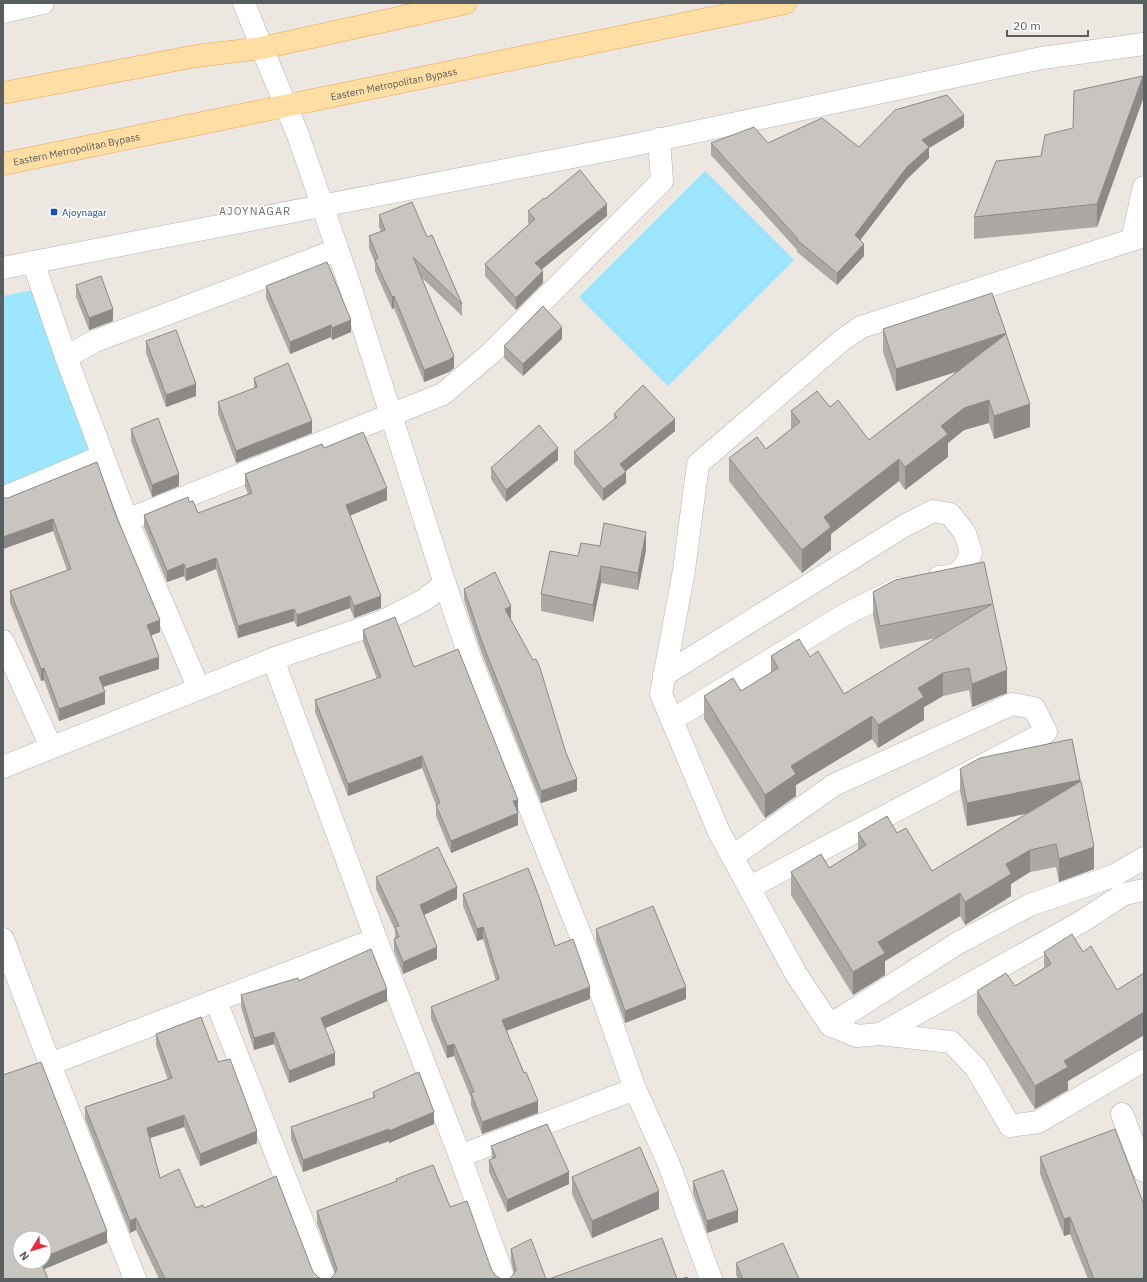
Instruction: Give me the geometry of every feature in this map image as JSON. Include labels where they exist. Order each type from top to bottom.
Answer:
[{"type":"main road","points":[[3,93],[196,56],[262,48],[466,3]]},
{"type":"main road","name":"Eastern Metropolitan Bypass","points":[[3,164],[784,3]]},
{"type":"street","points":[[3,12],[44,3]]},
{"type":"street","points":[[244,3],[287,106],[323,207],[470,658],[582,939],[635,1089],[668,1162],[711,1279]]},
{"type":"street","points":[[3,268],[323,207],[659,139],[1042,58],[1144,44]]},
{"type":"street","points":[[127,520],[443,394],[485,358],[662,181],[659,139]]},
{"type":"street","points":[[1144,187],[1138,238],[861,327],[841,341],[698,464],[684,570],[661,694],[719,832],[796,974],[830,1024],[857,1036],[880,1034],[951,1042],[976,1068],[1010,1126],[1038,1122],[1144,1060]]},
{"type":"street","points":[[66,357],[95,341],[337,250]]},
{"type":"street","points":[[33,262],[66,357],[127,520],[199,689]]},
{"type":"street","points":[[3,498],[103,456]]},
{"type":"street","points":[[664,675],[904,526],[933,511],[950,514],[965,533],[971,553],[961,572],[952,576],[919,577],[846,614],[672,720]]},
{"type":"street","points":[[3,767],[273,659],[381,622],[424,600],[445,584]]},
{"type":"street","points":[[3,641],[51,747]]},
{"type":"street","points":[[273,659],[376,940],[460,1156],[504,1279]]},
{"type":"street","points":[[733,856],[834,785],[1012,704],[1034,708],[1046,732],[750,887]]},
{"type":"street","points":[[830,1024],[965,940],[1030,905],[1113,876],[1144,858]]},
{"type":"street","points":[[880,1034],[1081,922],[1124,894],[1144,890]]},
{"type":"street","points":[[3,939],[50,1064],[136,1279]]},
{"type":"street","points":[[50,1064],[376,940]]},
{"type":"street","points":[[216,1001],[325,1279]]},
{"type":"street","points":[[460,1156],[635,1089]]},
{"type":"street","points":[[1122,1114],[1144,1171]]},
{"type":"water","points":[[705,171],[794,260],[668,386],[579,297]]},
{"type":"water","points":[[53,286],[93,453],[3,490],[3,296]]},
{"type":"building","points":[[1143,76],[1097,204],[974,217],[996,161],[1041,156],[1045,135],[1073,128],[1074,91]]},
{"type":"building","points":[[947,95],[964,115],[922,140],[929,147],[907,167],[855,235],[864,244],[837,273],[797,240],[798,239],[711,143],[754,127],[768,143],[822,118],[859,147],[895,110]]},
{"type":"building","points":[[580,170],[607,204],[535,263],[543,271],[516,298],[485,264],[535,219],[528,211]]},
{"type":"building","points":[[412,202],[427,237],[432,235],[462,304],[413,257],[454,356],[449,360],[424,370],[394,296],[392,297],[375,260],[378,258],[369,236],[385,230],[379,215]]},
{"type":"building","points":[[327,262],[351,320],[332,328],[331,325],[290,342],[266,286]]},
{"type":"building","points":[[101,276],[113,309],[89,318],[76,285]]},
{"type":"building","points":[[992,293],[1006,333],[896,369],[883,329]]},
{"type":"building","points":[[543,306],[562,327],[523,364],[504,346]]},
{"type":"building","points":[[176,330],[196,384],[166,395],[146,341]]},
{"type":"building","points":[[1006,334],[1030,404],[994,416],[989,400],[964,408],[941,426],[948,434],[905,467],[899,459],[824,517],[831,527],[802,550],[729,458],[757,437],[766,449],[800,422],[791,411],[817,391],[830,407],[838,400],[869,440]]},
{"type":"building","points":[[288,363],[312,421],[236,451],[218,402],[257,387],[254,378]]},
{"type":"building","points":[[643,385],[675,419],[620,464],[626,472],[603,489],[574,452],[617,417],[614,414]]},
{"type":"building","points":[[158,418],[179,474],[152,485],[131,429]]},
{"type":"building","points":[[539,425],[558,448],[506,490],[491,468]]},
{"type":"building","points":[[363,432],[387,488],[346,505],[381,596],[354,606],[350,596],[297,615],[294,609],[238,626],[216,558],[186,569],[184,564],[167,571],[144,515],[188,497],[189,502],[193,501],[198,513],[252,493],[245,474],[322,444],[324,448]]},
{"type":"building","points":[[97,462],[115,513],[160,620],[147,625],[159,657],[99,677],[105,692],[59,709],[44,668],[41,669],[10,591],[71,569],[53,519],[3,537],[3,498],[8,498]]},
{"type":"building","points":[[604,523],[646,532],[638,573],[601,566],[593,605],[541,594],[550,551],[578,556],[581,543],[600,546]]},
{"type":"building","points":[[984,562],[1007,670],[972,684],[969,668],[943,673],[918,688],[924,697],[878,725],[872,716],[791,766],[796,774],[765,795],[704,696],[733,678],[741,691],[778,668],[771,656],[799,639],[810,657],[818,651],[844,694],[992,604],[880,626],[873,592],[895,580]]},
{"type":"building","points":[[495,572],[511,606],[505,609],[533,660],[536,659],[540,668],[566,753],[577,779],[541,791],[482,642],[464,589]]},
{"type":"building","points":[[395,617],[414,667],[458,649],[518,800],[513,801],[518,813],[451,841],[436,805],[440,803],[422,756],[348,784],[315,700],[381,677],[363,630]]},
{"type":"building","points":[[1072,739],[1080,780],[967,803],[960,769],[980,758]]},
{"type":"building","points":[[1081,781],[1094,847],[1059,859],[1056,844],[1030,850],[1006,864],[1011,874],[965,902],[960,893],[878,942],[885,953],[853,972],[791,872],[821,854],[829,868],[866,845],[858,833],[887,816],[897,833],[906,828],[932,871]]},
{"type":"building","points":[[438,847],[457,887],[420,905],[437,947],[403,962],[394,939],[399,937],[395,927],[399,926],[376,877]]},
{"type":"building","points":[[528,868],[555,946],[573,939],[590,987],[502,1020],[524,1073],[526,1072],[538,1101],[482,1122],[471,1093],[474,1092],[454,1044],[447,1046],[431,1007],[499,979],[483,927],[477,929],[463,894]]},
{"type":"building","points":[[653,906],[686,987],[625,1011],[596,929]]},
{"type":"building","points":[[1072,934],[1083,952],[1091,946],[1117,990],[1144,973],[1144,1012],[1064,1061],[1068,1067],[1035,1086],[977,991],[1006,973],[1015,986],[1051,964],[1044,952]]},
{"type":"building","points":[[371,949],[387,989],[321,1018],[335,1053],[289,1071],[274,1032],[254,1038],[241,995],[298,978],[299,981]]},
{"type":"building","points":[[201,1017],[218,1062],[230,1059],[257,1131],[200,1154],[184,1115],[147,1128],[160,1178],[179,1169],[196,1208],[203,1205],[204,1208],[276,1176],[313,1272],[322,1279],[165,1279],[136,1218],[130,1221],[85,1107],[172,1078],[156,1034]]},
{"type":"building","points":[[41,1062],[107,1231],[52,1254],[52,1230],[12,1230],[12,1270],[44,1270],[48,1279],[3,1279],[3,1075]]},
{"type":"building","points":[[419,1072],[434,1112],[389,1131],[389,1129],[303,1160],[291,1127],[375,1097],[373,1092]]},
{"type":"building","points":[[547,1124],[569,1172],[507,1200],[489,1160],[496,1157],[491,1146]]},
{"type":"building","points":[[1115,1129],[1144,1205],[1144,1279],[1094,1279],[1070,1217],[1064,1219],[1040,1157]]},
{"type":"building","points":[[640,1147],[659,1191],[592,1221],[572,1177]]},
{"type":"building","points":[[433,1165],[450,1207],[467,1201],[492,1271],[501,1279],[330,1279],[337,1269],[317,1211],[397,1181],[396,1179]]},
{"type":"building","points":[[723,1170],[738,1210],[707,1221],[693,1181]]},
{"type":"building","points":[[662,1238],[677,1279],[549,1279]]},
{"type":"building","points":[[531,1239],[546,1279],[509,1279],[516,1270],[511,1249]]},
{"type":"building","points":[[783,1243],[799,1279],[743,1279],[736,1263]]},
{"type":"place","name":"Ajoynagar","points":[[54,212]]},
{"type":"district","name":"AJOYNAGAR","points":[[255,211]]}]
